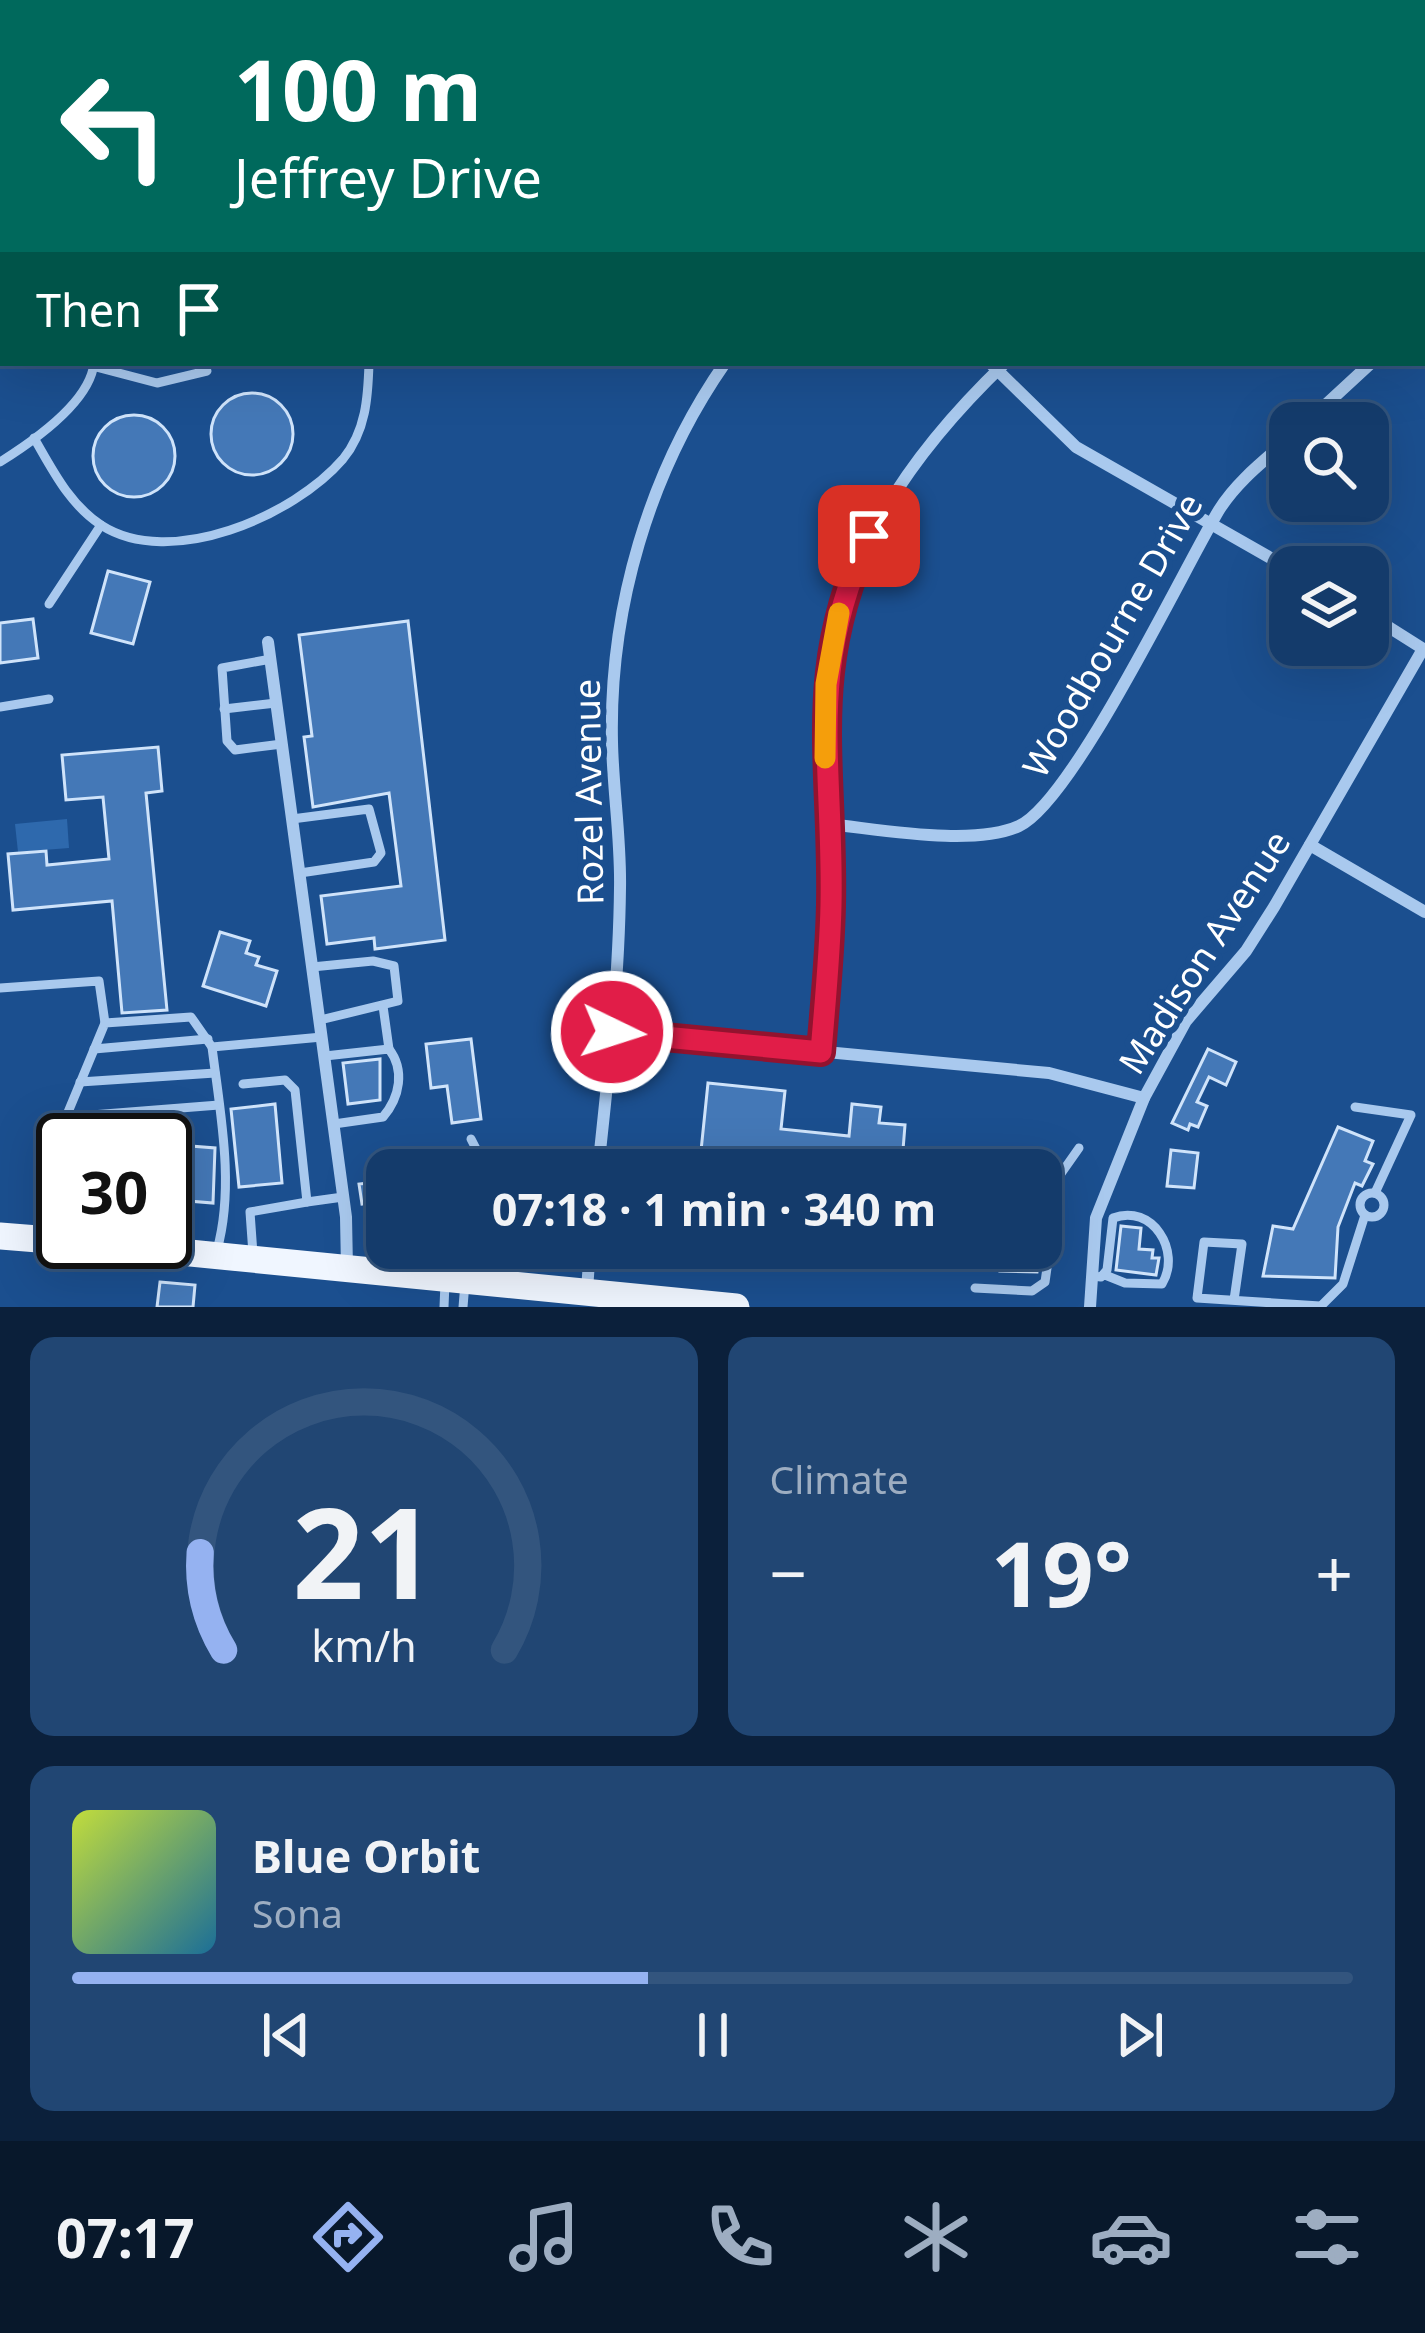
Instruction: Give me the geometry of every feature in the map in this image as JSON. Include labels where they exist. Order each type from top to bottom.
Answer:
[{"type":"main road","points":[[0,1236],[36,1239]]},
{"type":"main road","points":[[192,1253],[466,1287],[587,1290],[736,1307]]},
{"type":"street","name":"Rozel Avenue","points":[[600,1149],[620,873],[613,696],[625,604],[656,494],[692,416],[723,366]]},
{"type":"street","points":[[821,1052],[831,903],[826,684],[850,576],[906,472],[997,366],[1076,447],[1269,557]]},
{"type":"street","points":[[1329,402],[1368,366]]},
{"type":"street","name":"Woodbourne Drive","points":[[828,824],[994,833],[1038,814],[1079,757],[1211,525],[1246,476],[1269,456]]},
{"type":"street","points":[[1389,627],[1424,649]]},
{"type":"street","points":[[268,642],[334,1124],[347,1269]]},
{"type":"street","name":"Madison Avenue","points":[[1090,1307],[1099,1275],[1096,1218],[1144,1098],[1186,1021],[1246,951],[1424,649]]},
{"type":"street","points":[[1310,845],[1425,912]]},
{"type":"street","points":[[612,1032],[1049,1073],[1144,1098]]},
{"type":"street","points":[[587,1290],[588,1269]]},
{"type":"lane","points":[[0,462],[70,406],[94,366]]},
{"type":"lane","points":[[98,366],[157,383],[207,371]]},
{"type":"lane","points":[[34,437],[70,496],[101,525],[146,541],[204,540],[294,496],[343,458],[365,415],[368,366]]},
{"type":"lane","points":[[50,604],[101,525]]},
{"type":"lane","points":[[271,659],[222,668],[224,709],[230,747],[282,744]]},
{"type":"lane","points":[[0,707],[50,699]]},
{"type":"lane","points":[[224,709],[277,703]]},
{"type":"lane","points":[[292,819],[369,809],[380,838],[381,853],[374,862],[299,873]]},
{"type":"lane","points":[[312,967],[373,961],[394,966],[398,1001],[320,1020]]},
{"type":"lane","points":[[0,988],[94,980],[101,988],[105,1023],[68,1113]]},
{"type":"lane","points":[[334,1124],[383,1117],[392,1107],[399,1072],[388,1048],[383,1006]]},
{"type":"lane","points":[[105,1023],[191,1017],[210,1043],[219,1105],[224,1222],[216,1255]]},
{"type":"lane","points":[[94,1049],[322,1037]]},
{"type":"lane","points":[[325,1056],[388,1048]]},
{"type":"lane","points":[[80,1082],[215,1073]]},
{"type":"lane","points":[[243,1084],[284,1079],[295,1090],[307,1202]]},
{"type":"lane","points":[[117,1113],[219,1105]]},
{"type":"lane","points":[[1234,1300],[1242,1244],[1204,1242],[1197,1302],[1320,1306],[1343,1284],[1365,1215],[1361,1200],[1375,1193],[1411,1115],[1355,1107]]},
{"type":"lane","points":[[471,1139],[476,1149]]},
{"type":"lane","points":[[1062,1171],[1079,1148]]},
{"type":"lane","points":[[1365,1215],[1382,1212],[1383,1201],[1375,1193]]},
{"type":"lane","points":[[253,1259],[250,1211],[343,1197]]},
{"type":"lane","points":[[1118,1216],[1137,1216],[1155,1226],[1168,1247],[1169,1270],[1162,1283],[1099,1275],[1111,1223],[1118,1216]]},
{"type":"lane","points":[[975,1288],[1031,1291],[1045,1282],[1047,1269]]},
{"type":"lane","points":[[444,1307],[466,1287]]},
{"type":"shaded area","points":[[67,819],[69,848],[18,852],[15,824]]},
{"type":"building","points":[[252,393],[281,405],[293,434],[281,463],[252,475],[223,463],[211,434],[223,405]]},
{"type":"building","points":[[134,415],[163,427],[175,456],[163,485],[134,497],[105,485],[93,456],[105,427]]},
{"type":"building","points":[[108,571],[150,582],[133,644],[91,633]]},
{"type":"building","points":[[33,619],[38,658],[0,663],[0,623]]},
{"type":"building","points":[[408,621],[445,940],[375,949],[374,938],[327,944],[321,896],[401,886],[389,793],[313,807],[304,737],[312,736],[299,635]]},
{"type":"building","points":[[158,747],[162,791],[146,793],[167,1010],[122,1013],[112,901],[13,910],[8,854],[46,851],[47,865],[109,859],[103,797],[66,800],[62,755]]},
{"type":"building","points":[[220,932],[250,941],[246,953],[259,957],[256,965],[277,971],[266,1006],[203,986]]},
{"type":"building","points":[[471,1039],[481,1119],[452,1123],[447,1086],[431,1088],[426,1044]]},
{"type":"building","points":[[1208,1049],[1236,1062],[1226,1085],[1209,1077],[1197,1102],[1207,1106],[1198,1127],[1190,1124],[1188,1130],[1172,1123]]},
{"type":"building","points":[[380,1059],[380,1100],[348,1104],[343,1063]]},
{"type":"building","points":[[708,1083],[785,1091],[781,1129],[849,1136],[852,1104],[881,1107],[879,1123],[905,1125],[903,1149],[701,1149]]},
{"type":"building","points":[[275,1104],[282,1183],[239,1187],[231,1109]]},
{"type":"building","points":[[1338,1127],[1373,1141],[1365,1161],[1373,1164],[1362,1186],[1355,1183],[1338,1227],[1335,1278],[1263,1276],[1273,1226],[1293,1229]]},
{"type":"building","points":[[192,1146],[215,1148],[213,1203],[192,1201]]},
{"type":"building","points":[[1171,1150],[1198,1153],[1194,1188],[1167,1186]]},
{"type":"building","points":[[366,1183],[366,1204],[362,1204],[359,1184]]},
{"type":"building","points":[[1121,1226],[1141,1228],[1139,1249],[1153,1250],[1152,1258],[1159,1258],[1156,1275],[1116,1270]]},
{"type":"building","points":[[1000,1269],[1037,1269],[1037,1272]]},
{"type":"building","points":[[160,1282],[195,1285],[193,1307],[157,1307]]},
{"type":"slow traffic","points":[[825,758],[826,684],[839,613]]},
{"type":"route","points":[[612,1032],[821,1052],[831,903],[826,684],[843,597],[869,536]]}]
